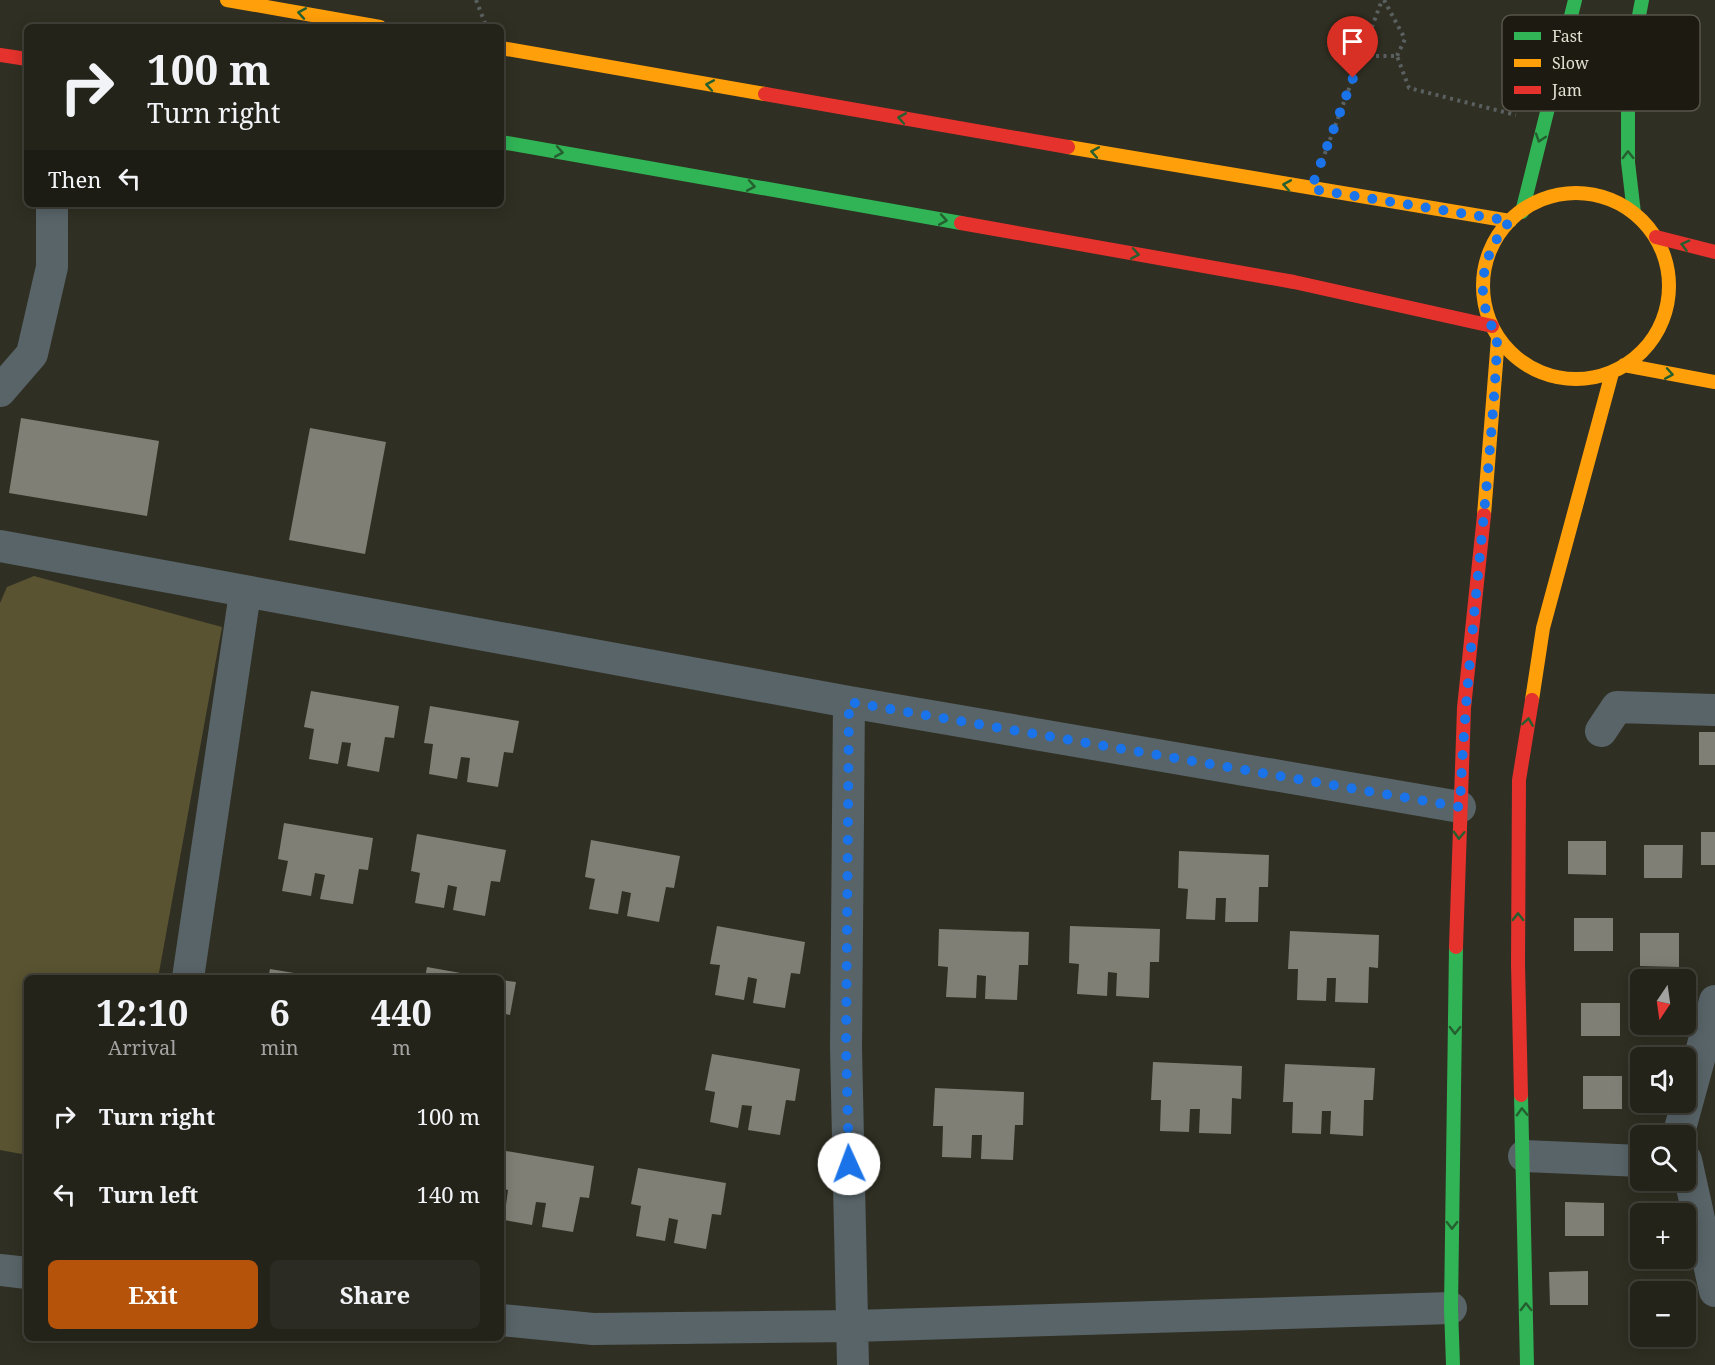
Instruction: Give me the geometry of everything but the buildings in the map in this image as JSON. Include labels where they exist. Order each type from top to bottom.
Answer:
[{"type":"main road","points":[[227,0],[363,24]]},
{"type":"main road","points":[[1571,15],[1575,0]]},
{"type":"main road","points":[[1639,15],[1642,0]]},
{"type":"main road","points":[[504,49],[1311,189],[1510,221]]},
{"type":"main road","points":[[0,55],[24,59]]},
{"type":"main road","points":[[1522,212],[1548,111]]},
{"type":"main road","points":[[1628,111],[1628,162],[1634,213]]},
{"type":"main road","points":[[504,143],[1294,282],[1495,332]]},
{"type":"main road","points":[[1574,193],[1606,198],[1634,213],[1656,237],[1668,267],[1669,299],[1659,330],[1640,355],[1618,369],[1581,380],[1549,376],[1520,361],[1495,332],[1486,314],[1482,287],[1486,260],[1497,236],[1510,221],[1542,199],[1574,193]]},
{"type":"main road","points":[[1656,237],[1715,252]]},
{"type":"main road","points":[[1453,1365],[1451,1308],[1460,807],[1464,708],[1492,441],[1495,332]]},
{"type":"main road","points":[[1618,369],[1715,382]]},
{"type":"main road","points":[[1527,1365],[1518,964],[1519,780],[1543,628],[1618,369]]},
{"type":"street","points":[[0,391],[32,354],[52,267],[52,207]]},
{"type":"street","points":[[0,546],[245,593],[849,702],[1460,807]]},
{"type":"street","points":[[188,975],[245,593]]},
{"type":"street","points":[[849,702],[846,1048],[854,1365]]},
{"type":"street","points":[[1601,731],[1617,707],[1715,710]]},
{"type":"street","points":[[1696,1125],[1715,1001]]},
{"type":"street","points":[[1524,1156],[1630,1161]]},
{"type":"street","points":[[1696,1185],[1715,1291]]},
{"type":"street","points":[[0,1270],[24,1273]]},
{"type":"street","points":[[504,1320],[593,1329],[854,1326],[1451,1308]]},
{"type":"path","points":[[476,0],[486,24]]},
{"type":"path","points":[[1311,189],[1383,0]]},
{"type":"path","points":[[1383,0],[1405,39],[1396,56],[1408,88],[1545,122]]},
{"type":"path","points":[[1361,56],[1396,56]]},
{"type":"shaded area","points":[[34,576],[222,627],[159,975],[24,975],[24,1154],[0,1150],[0,603],[7,587]]},
{"type":"traffic: fast","points":[[1571,15],[1575,0]]},
{"type":"traffic: fast","points":[[1639,15],[1642,0]]},
{"type":"traffic: fast","points":[[1522,212],[1547,111]]},
{"type":"traffic: fast","points":[[1628,111],[1628,162],[1634,213]]},
{"type":"traffic: fast","points":[[504,143],[961,223]]},
{"type":"traffic: fast","points":[[1453,1365],[1451,1308],[1456,947]]},
{"type":"traffic: fast","points":[[1521,1095],[1527,1365]]},
{"type":"traffic: slow","points":[[227,0],[363,24]]},
{"type":"traffic: slow","points":[[504,49],[765,94]]},
{"type":"traffic: slow","points":[[1068,147],[1510,221]]},
{"type":"traffic: slow","points":[[1576,193],[1611,200],[1642,220],[1662,251],[1669,286],[1662,321],[1642,352],[1611,372],[1576,379],[1541,372],[1510,352],[1490,321],[1483,286],[1490,251],[1510,220],[1541,200],[1576,193]]},
{"type":"traffic: slow","points":[[1484,515],[1498,338]]},
{"type":"traffic: slow","points":[[1624,365],[1715,382]]},
{"type":"traffic: slow","points":[[1532,700],[1543,628],[1612,373]]},
{"type":"traffic: jam","points":[[0,55],[24,59]]},
{"type":"traffic: jam","points":[[765,94],[1068,147]]},
{"type":"traffic: jam","points":[[961,223],[1294,282],[1492,326]]},
{"type":"traffic: jam","points":[[1656,237],[1715,252]]},
{"type":"traffic: jam","points":[[1456,947],[1464,708],[1484,515]]},
{"type":"traffic: jam","points":[[1521,1095],[1518,964],[1519,780],[1532,700]]},
{"type":"route","points":[[849,1164],[846,1048],[849,702],[1460,807],[1464,708],[1492,441],[1498,338],[1486,314],[1482,287],[1486,260],[1497,236],[1510,221],[1311,189],[1353,78]]}]
